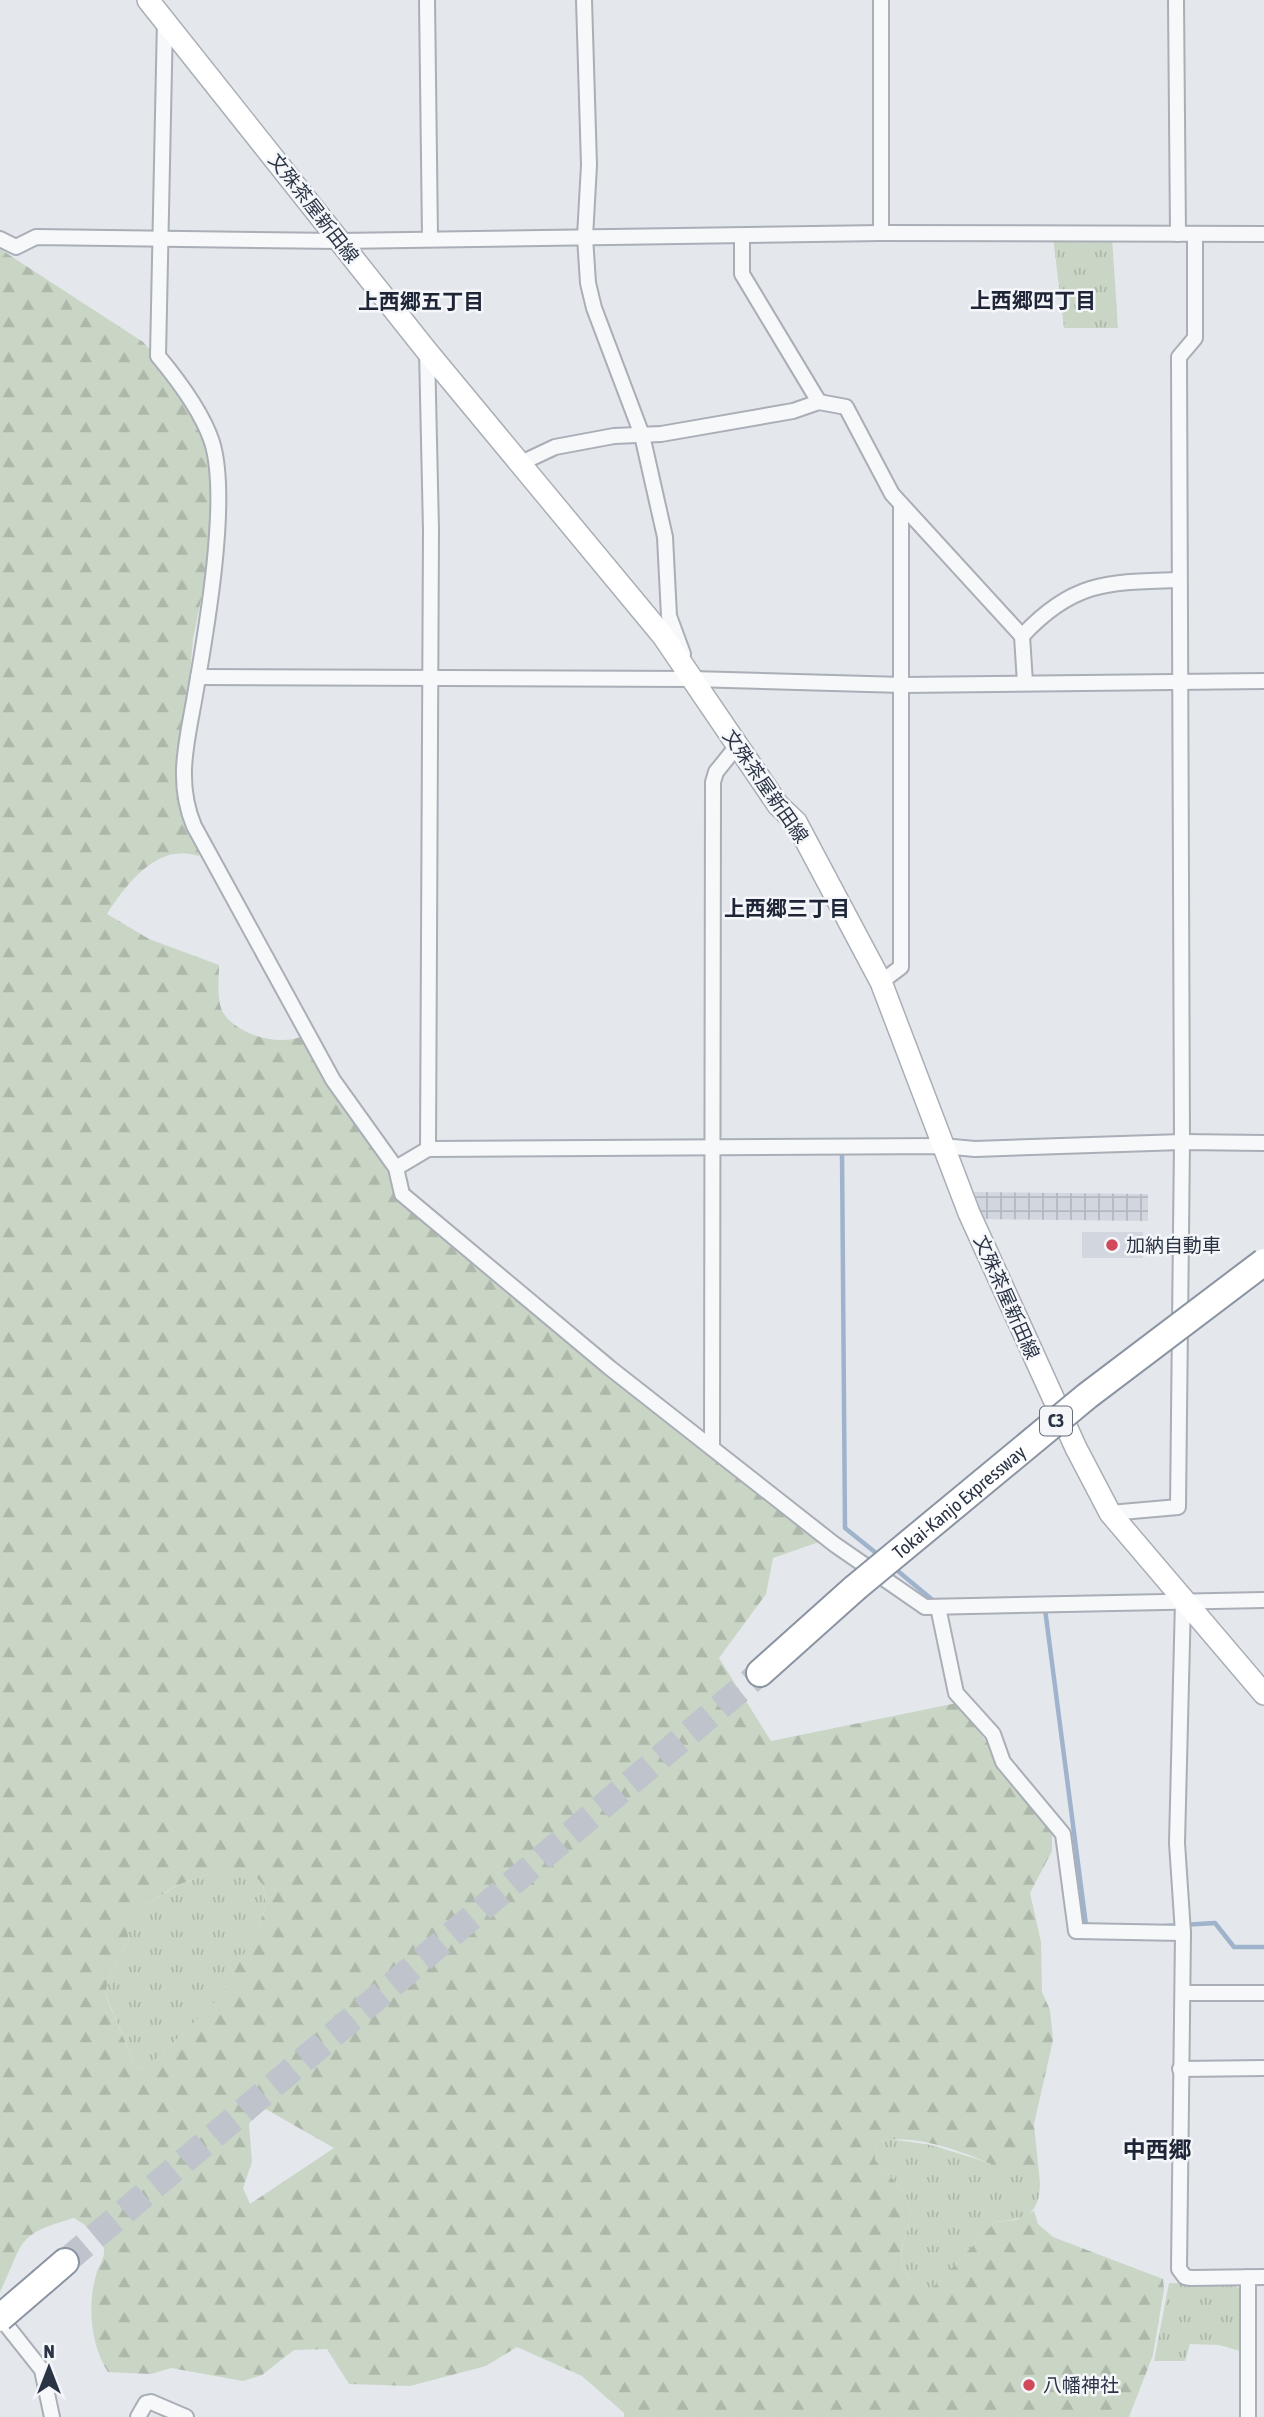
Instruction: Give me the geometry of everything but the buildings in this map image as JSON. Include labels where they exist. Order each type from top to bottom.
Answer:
[{"type":"highway","name":"Tokai-Kanjo Expressway","points":[[760,1673],[855,1588],[1087,1396],[1264,1262]]},
{"type":"highway","points":[[0,2318],[65,2262]]},
{"type":"main road","name":"文殊茶屋新田線","points":[[148,0],[426,350],[475,405],[519,464],[559,507],[645,614],[778,804],[796,822],[881,982],[942,1146],[1058,1410],[1110,1513],[1264,1694]]},
{"type":"street","points":[[427,0],[430,237]]},
{"type":"street","points":[[584,0],[589,165],[584,237],[594,308],[642,435],[666,537],[669,616],[692,678]]},
{"type":"street","points":[[881,0],[881,233]]},
{"type":"street","points":[[1176,0],[1178,234]]},
{"type":"street","points":[[164,17],[158,356],[176,379],[211,439],[217,466],[215,551],[184,758],[184,802],[333,1080],[396,1168],[402,1194],[610,1368],[834,1544],[925,1607],[1264,1600]]},
{"type":"street","points":[[0,239],[16,247],[36,237],[339,241],[430,237],[881,233],[1195,236],[1264,234]]},
{"type":"street","points":[[742,236],[742,274],[819,402]]},
{"type":"street","points":[[1110,1513],[1178,1507],[1182,1142],[1179,357],[1195,338],[1195,236]]},
{"type":"street","points":[[426,350],[431,427],[432,679],[428,1149]]},
{"type":"street","points":[[519,464],[555,447],[793,411],[819,402],[846,407],[901,504],[1022,636],[1025,683]]},
{"type":"street","points":[[881,982],[901,967],[901,504]]},
{"type":"street","points":[[1022,636],[1039,617],[1078,591],[1124,582],[1178,580]]},
{"type":"street","points":[[198,677],[692,678],[903,685],[1264,681]]},
{"type":"street","points":[[712,1448],[713,782],[716,772],[737,746]]},
{"type":"street","points":[[396,1168],[428,1149],[942,1146],[975,1149],[1182,1142],[1264,1143]]},
{"type":"street","points":[[1183,1601],[1177,1843],[1183,1933],[1179,2269],[1185,2277],[1191,2278],[1264,2277]]},
{"type":"street","points":[[938,1607],[956,1693],[993,1734],[1003,1762],[1063,1834],[1076,1931],[1183,1933]]},
{"type":"street","points":[[1183,1993],[1264,1993]]},
{"type":"street","points":[[1180,2069],[1264,2068]]},
{"type":"street","points":[[1248,2277],[1248,2417]]},
{"type":"street","points":[[0,2318],[42,2370],[52,2417]]},
{"type":"street","points":[[138,2417],[146,2403],[151,2402],[186,2417]]},
{"type":"shaded area","points":[[974,1192],[1148,1194],[1148,1221],[981,1219]]},
{"type":"shaded area","name":"加納自動車","points":[[1082,1232],[1143,1232],[1143,1258],[1082,1258]]},
{"type":"green space","points":[[1053,237],[1112,238],[1118,328],[1064,328]]},
{"type":"green space","points":[[0,249],[143,342],[190,393],[223,490],[193,639],[181,774],[208,846],[198,856],[183,853],[170,855],[145,868],[124,890],[107,914],[149,939],[219,965],[218,990],[221,1009],[231,1022],[241,1029],[253,1035],[280,1040],[304,1036],[313,1029],[392,1181],[449,1245],[819,1542],[773,1558],[766,1594],[719,1658],[771,1741],[957,1703],[1052,1827],[1052,1851],[1030,1893],[1041,1942],[1042,1992],[1050,2010],[1053,2040],[1034,2124],[1040,2184],[962,2152],[940,2146],[899,2139],[880,2141],[875,2150],[875,2160],[904,2193],[910,2210],[910,2221],[901,2252],[907,2276],[918,2289],[929,2289],[937,2284],[995,2222],[1016,2220],[1034,2211],[1038,2224],[1053,2237],[1163,2279],[1164,2289],[1153,2355],[1129,2417],[624,2417],[624,2413],[582,2376],[517,2347],[486,2366],[410,2386],[349,2384],[327,2349],[294,2350],[262,2375],[243,2381],[171,2368],[151,2374],[108,2372],[94,2338],[91,2312],[93,2287],[104,2249],[96,2235],[74,2218],[41,2230],[24,2242],[0,2292]],"holes":[[[218,1871],[251,1871],[263,1885],[266,1904],[260,1923],[223,1994],[146,2069],[136,2068],[105,1994],[110,1974],[129,1940],[124,1919],[175,1886]],[[262,2107],[334,2148],[250,2204],[243,2188],[252,2162],[249,2124]]]},
{"type":"green space","points":[[217,1871],[251,1871],[263,1885],[266,1904],[260,1923],[223,1995],[146,2069],[136,2068],[105,1993],[110,1974],[129,1940],[123,1919],[176,1886]]},
{"type":"green space","points":[[890,2139],[931,2145],[1003,2167],[1040,2184],[1037,2203],[1033,2210],[1022,2217],[995,2222],[937,2284],[929,2289],[918,2289],[907,2276],[902,2264],[901,2252],[910,2221],[907,2198],[875,2160],[875,2150],[880,2141]]},
{"type":"green space","points":[[1169,2283],[1230,2284],[1241,2289],[1240,2351],[1219,2345],[1190,2344],[1185,2361],[1154,2361]]},
{"type":"waterway","points":[[842,1152],[845,1528],[881,1557]]},
{"type":"waterway","points":[[893,1567],[935,1602]]},
{"type":"waterway","points":[[1045,1609],[1086,1925],[1090,1925]]},
{"type":"waterway","points":[[1165,1926],[1215,1923],[1234,1947],[1264,1947]]},
{"type":"tunnel","points":[[65,2262],[760,1673]]},
{"type":"place","name":"加納自動車","points":[[1112,1245]]},
{"type":"place","name":"八幡神社","points":[[1029,2385]]},
{"type":"district","name":"上西郷四丁目","points":[[1033,301]]},
{"type":"district","name":"上西郷五丁目","points":[[421,302]]},
{"type":"district","name":"上西郷三丁目","points":[[787,909]]},
{"type":"district","name":"中西郷","points":[[1157,2150]]}]
